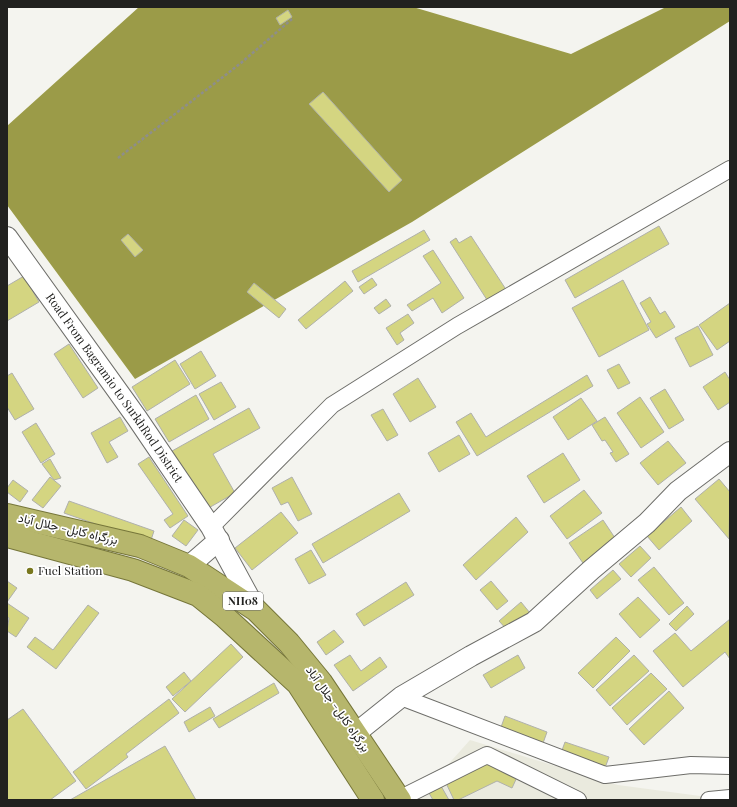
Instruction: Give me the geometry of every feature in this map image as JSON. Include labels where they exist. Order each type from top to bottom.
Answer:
[{"type":"highway","name":"بزرگراه کابل- جلال آباد","points":[[13,527],[140,546],[189,566],[256,610],[289,643],[321,682],[399,799]]},
{"type":"highway","name":"بزرگراه کابل- جلال آباد","points":[[13,527],[198,595],[224,616],[298,684],[373,800]]},
{"type":"street","points":[[189,566],[215,534],[332,405],[456,326],[730,169]]},
{"type":"street","name":"Road From Bagramio to SurkhRod District","points":[[7,237],[137,418],[215,534],[256,610]]},
{"type":"street","points":[[356,733],[401,697],[471,656],[534,622],[591,570],[648,523],[678,491],[730,452]]},
{"type":"street","points":[[401,697],[605,775],[690,765],[730,766]]},
{"type":"street","points":[[399,799],[487,755],[578,800]]},
{"type":"street","points":[[708,800],[729,799]]},
{"type":"path","points":[[118,158],[241,63],[292,19]]},
{"type":"shaded area","points":[[139,7],[413,7],[571,54],[666,7],[730,7],[730,21],[412,222],[135,379],[7,205],[7,126]]},
{"type":"shaded area","points":[[470,740],[618,785],[730,800],[421,800],[419,797]]},
{"type":"building","points":[[288,10],[292,17],[280,25],[276,18]]},
{"type":"building","points":[[323,92],[402,180],[389,192],[309,104]]},
{"type":"building","points":[[659,226],[669,244],[575,298],[565,280]]},
{"type":"building","points":[[424,230],[430,240],[358,282],[352,271]]},
{"type":"building","points":[[128,234],[143,250],[135,257],[121,240]]},
{"type":"building","points":[[471,236],[507,291],[489,303],[450,242],[456,238],[459,243]]},
{"type":"building","points":[[433,250],[464,298],[442,313],[433,298],[412,311],[407,305],[441,283],[423,256]]},
{"type":"building","points":[[24,276],[39,302],[7,321],[7,286]]},
{"type":"building","points":[[372,278],[377,285],[364,294],[359,287]]},
{"type":"building","points":[[623,280],[649,330],[599,357],[572,308]]},
{"type":"building","points":[[345,281],[353,291],[306,329],[298,320]]},
{"type":"building","points":[[254,283],[286,309],[279,318],[247,292]]},
{"type":"building","points":[[650,297],[660,314],[665,311],[675,327],[656,338],[647,324],[651,322],[640,303]]},
{"type":"building","points":[[386,299],[391,306],[379,314],[374,308]]},
{"type":"building","points":[[730,303],[730,341],[717,350],[699,325]]},
{"type":"building","points":[[408,314],[414,323],[400,333],[404,340],[397,345],[386,328]]},
{"type":"building","points":[[698,326],[713,355],[690,367],[675,338]]},
{"type":"building","points":[[69,344],[98,388],[83,398],[54,354]]},
{"type":"building","points":[[201,351],[216,376],[195,389],[180,364]]},
{"type":"building","points":[[175,360],[190,384],[147,411],[132,387]]},
{"type":"building","points":[[619,364],[630,383],[618,389],[607,370]]},
{"type":"building","points":[[725,372],[730,380],[730,402],[718,410],[703,387]]},
{"type":"building","points":[[12,373],[34,409],[15,420],[7,407],[7,376]]},
{"type":"building","points":[[587,375],[593,386],[477,456],[456,422],[471,413],[486,437]]},
{"type":"building","points":[[418,378],[436,407],[410,422],[393,394]]},
{"type":"building","points":[[221,382],[236,407],[214,420],[199,394]]},
{"type":"building","points":[[665,389],[684,420],[669,429],[650,398]]},
{"type":"building","points":[[196,395],[209,419],[169,442],[155,419]]},
{"type":"building","points":[[640,397],[664,432],[641,448],[617,413]]},
{"type":"building","points":[[581,398],[597,421],[568,440],[553,417]]},
{"type":"building","points":[[249,408],[260,428],[213,454],[235,493],[205,510],[172,451]]},
{"type":"building","points":[[383,409],[398,435],[387,441],[371,415]]},
{"type":"building","points":[[120,417],[128,431],[109,442],[118,457],[107,463],[91,433]]},
{"type":"building","points":[[605,417],[629,454],[616,462],[610,453],[613,452],[605,440],[602,441],[592,425]]},
{"type":"building","points":[[36,423],[55,454],[41,463],[22,432]]},
{"type":"building","points":[[459,435],[470,454],[439,472],[428,453]]},
{"type":"building","points":[[668,441],[686,463],[658,485],[640,463]]},
{"type":"building","points":[[563,453],[580,480],[544,503],[527,476]]},
{"type":"building","points":[[149,457],[188,516],[170,528],[164,520],[173,514],[138,464]]},
{"type":"building","points":[[50,459],[61,478],[54,480],[42,464]]},
{"type":"building","points":[[50,477],[61,486],[43,508],[32,500]]},
{"type":"building","points":[[292,477],[312,514],[298,521],[288,502],[281,505],[272,488]]},
{"type":"building","points":[[719,479],[730,492],[729,539],[695,499]]},
{"type":"building","points":[[13,480],[28,491],[20,502],[7,492],[7,488]]},
{"type":"building","points":[[584,490],[602,513],[567,539],[550,516]]},
{"type":"building","points":[[399,493],[410,511],[323,563],[312,544]]},
{"type":"building","points":[[69,501],[154,531],[150,543],[64,513]]},
{"type":"building","points":[[681,507],[692,521],[659,550],[647,536]]},
{"type":"building","points":[[281,512],[298,533],[252,570],[235,548]]},
{"type":"building","points":[[516,517],[528,532],[476,580],[463,565]]},
{"type":"building","points":[[184,520],[198,530],[186,546],[172,536]]},
{"type":"building","points":[[603,520],[619,544],[585,566],[569,543]]},
{"type":"building","points":[[640,546],[651,558],[631,577],[619,564]]},
{"type":"building","points":[[311,550],[326,575],[309,584],[295,559]]},
{"type":"building","points":[[654,567],[684,603],[669,615],[638,580]]},
{"type":"building","points":[[613,570],[621,579],[597,599],[590,590]]},
{"type":"building","points":[[7,581],[17,588],[7,602]]},
{"type":"building","points":[[491,581],[508,601],[497,610],[480,590]]},
{"type":"building","points":[[406,582],[414,595],[364,626],[356,614]]},
{"type":"building","points":[[638,597],[660,620],[640,638],[619,614]]},
{"type":"building","points":[[521,602],[530,613],[509,632],[499,621]]},
{"type":"building","points":[[7,603],[29,618],[16,637],[7,631],[9,618],[7,617]]},
{"type":"building","points":[[88,605],[99,613],[56,669],[27,647],[35,637],[53,650]]},
{"type":"building","points":[[687,606],[694,614],[676,631],[669,624]]},
{"type":"building","points":[[730,619],[730,659],[725,652],[683,687],[653,651],[675,633],[691,651]]},
{"type":"building","points":[[334,630],[344,642],[326,655],[317,642]]},
{"type":"building","points":[[616,637],[630,651],[593,688],[578,673]]},
{"type":"building","points":[[231,644],[243,657],[185,712],[172,699]]},
{"type":"building","points":[[350,655],[361,671],[380,657],[387,667],[353,691],[334,665]]},
{"type":"building","points":[[518,655],[525,668],[491,688],[483,675]]},
{"type":"building","points":[[634,655],[649,671],[610,706],[596,690]]},
{"type":"building","points":[[184,672],[191,681],[173,696],[166,687]]},
{"type":"building","points":[[651,673],[667,689],[627,725],[612,708]]},
{"type":"building","points":[[274,683],[279,693],[219,728],[213,719]]},
{"type":"building","points":[[669,691],[684,708],[644,745],[629,729]]},
{"type":"building","points":[[169,699],[179,713],[126,754],[128,757],[86,789],[73,772]]},
{"type":"building","points":[[210,707],[215,716],[189,732],[184,722]]},
{"type":"building","points":[[23,709],[76,781],[50,800],[7,800],[7,720]]},
{"type":"building","points":[[505,716],[547,732],[542,746],[500,730]]},
{"type":"building","points":[[565,742],[609,757],[605,768],[561,753]]},
{"type":"building","points":[[165,746],[196,800],[70,800]]},
{"type":"building","points":[[489,762],[518,775],[512,788],[497,781],[458,800],[454,800],[446,783]]},
{"type":"building","points":[[441,786],[449,800],[433,800],[429,793]]},
{"type":"place","name":"Fuel Station","points":[[30,571]]}]
